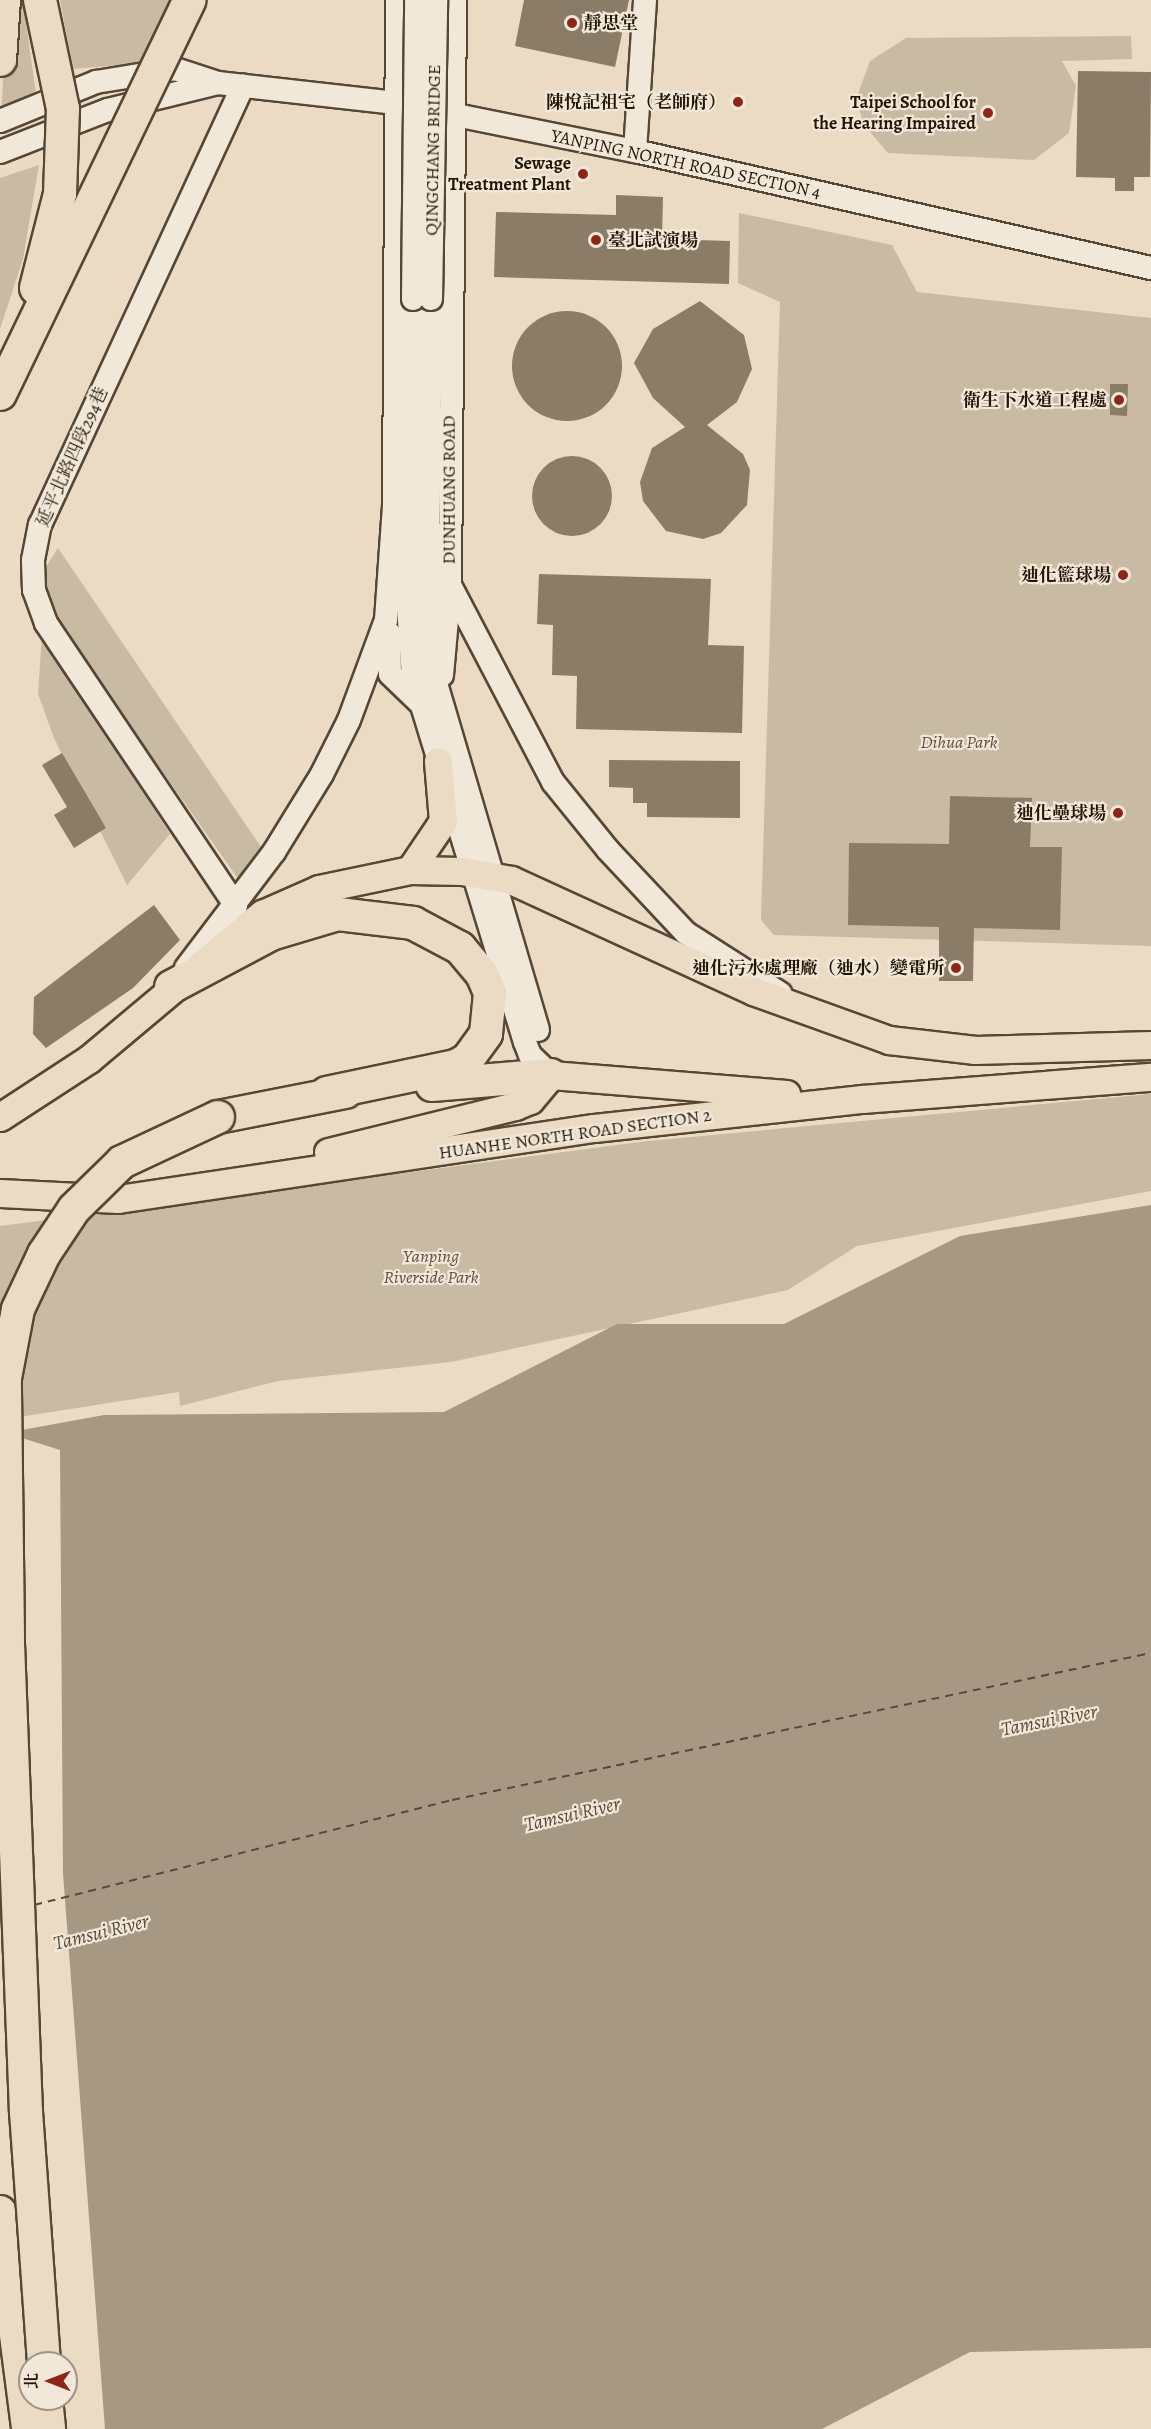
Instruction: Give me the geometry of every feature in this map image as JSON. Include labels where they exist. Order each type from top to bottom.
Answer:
[{"type":"highway","points":[[0,60],[4,0]]},
{"type":"highway","points":[[0,393],[34,298],[60,194],[63,109],[40,0]]},
{"type":"highway","points":[[0,393],[190,0]]},
{"type":"highway","points":[[43,2351],[26,2112],[8,1636],[6,1378],[18,1310],[44,1254],[74,1209],[122,1162],[218,1117],[456,1066],[468,1059],[486,1034],[490,993],[483,974],[459,948],[413,923],[338,914],[271,934],[171,987]]},
{"type":"highway","points":[[327,1093],[551,1075]]},
{"type":"highway","points":[[0,2212],[28,2429]]},
{"type":"highway","points":[[47,2411],[49,2429]]},
{"type":"main road","points":[[410,870],[443,821],[438,761]]},
{"type":"main road","points":[[0,1117],[89,1059],[171,987],[262,914],[319,889],[410,870],[482,873],[814,1016],[930,1047],[1151,1045]]},
{"type":"main road","points":[[170,1192],[515,1106],[530,1100],[551,1075],[862,1099]]},
{"type":"main road","name":"HUANHE NORTH ROAD SECTION 2","points":[[0,1193],[118,1199],[594,1128],[862,1099],[1151,1077]]},
{"type":"street","points":[[397,0],[390,674],[430,702]]},
{"type":"street","name":"QINGCHANG BRIDGE","points":[[416,0],[422,299]]},
{"type":"street","name":"QINGCHANG BRIDGE","points":[[422,299],[436,0]]},
{"type":"street","name":"DUNHUANG ROAD","points":[[455,0],[450,585],[553,782],[608,850],[686,933],[814,1016]]},
{"type":"street","points":[[635,151],[645,0]]},
{"type":"street","name":"YANPING NORTH ROAD SECTION 4","points":[[0,121],[96,82],[175,69],[218,83],[396,103],[635,151],[1151,268]]},
{"type":"street","name":"YANPING NORTH ROAD SECTION 4","points":[[0,152],[108,110],[218,83]]},
{"type":"street","name":"延平北路四段294巷","points":[[236,906],[46,624],[34,590],[33,560],[40,525],[243,86]]},
{"type":"street","points":[[422,299],[408,649],[430,702],[482,873],[551,1075]]},
{"type":"street","points":[[171,987],[236,906],[296,818],[349,720],[380,641],[391,569]]},
{"type":"street","points":[[450,585],[430,702],[438,761],[482,873]]},
{"type":"green space","points":[[8,0],[23,0],[38,109],[0,131]]},
{"type":"green space","points":[[60,0],[173,0],[145,63],[73,69]]},
{"type":"green space","points":[[1131,36],[1132,59],[1062,61],[1076,86],[1069,133],[1034,160],[888,153],[864,125],[856,99],[870,61],[906,38]]},
{"type":"green space","points":[[39,165],[23,259],[0,329],[0,178]]},
{"type":"green space","name":"Dihua Park","points":[[739,213],[892,245],[917,292],[1151,318],[1151,946],[774,935],[761,920],[780,302],[738,283]]},
{"type":"green space","points":[[58,548],[263,850],[239,880],[66,635],[40,576]]},
{"type":"green space","points":[[42,635],[170,834],[127,885],[54,738],[38,694]]},
{"type":"green space","name":"Yanping Riverside Park","points":[[1151,1094],[1151,1191],[857,1246],[788,1290],[451,1362],[278,1381],[180,1406],[179,1392],[0,1420],[0,1226],[648,1141]]},
{"type":"water","name":"Tamsui River","points":[[1151,1205],[1151,2348],[970,2352],[822,2429],[0,2429],[0,1434],[104,1415],[444,1412],[617,1324],[784,1324],[960,1236]]},
{"type":"pier","points":[[0,1431],[60,1450],[63,1873],[105,2429],[0,2429]]},
{"type":"building","name":"靜思堂","points":[[524,0],[629,0],[615,67],[515,46]]},
{"type":"building","points":[[1078,71],[1151,72],[1150,177],[1134,177],[1134,191],[1115,191],[1115,178],[1076,177]]},
{"type":"building","name":"臺北試演場","points":[[616,195],[663,197],[662,239],[730,241],[729,284],[494,277],[496,212],[616,215]]},
{"type":"building","points":[[700,301],[744,335],[752,369],[737,402],[707,425],[743,454],[750,470],[747,505],[721,533],[703,539],[666,531],[643,501],[640,482],[652,448],[685,427],[653,398],[634,363],[653,329]]},
{"type":"building","points":[[567,311],[588,315],[606,327],[618,345],[622,366],[618,387],[606,405],[588,417],[567,421],[546,417],[528,405],[516,387],[512,366],[516,345],[528,327],[546,315]]},
{"type":"building","name":"衛生下水道工程處","points":[[1110,384],[1128,384],[1127,416],[1110,415]]},
{"type":"building","points":[[564,456],[580,456],[601,467],[612,488],[612,504],[601,525],[580,536],[564,536],[550,530],[538,518],[532,504],[532,488],[538,474],[550,462]]},
{"type":"building","points":[[539,574],[711,579],[708,645],[744,646],[742,733],[576,729],[577,676],[552,675],[553,625],[537,624]]},
{"type":"building","points":[[62,753],[106,828],[74,848],[54,815],[67,807],[42,765]]},
{"type":"building","points":[[609,760],[740,761],[740,818],[647,817],[647,803],[633,803],[633,788],[609,787]]},
{"type":"building","points":[[950,796],[1032,798],[1030,847],[1062,847],[1060,930],[974,928],[973,981],[939,981],[939,927],[848,925],[849,843],[949,844]]},
{"type":"building","points":[[154,905],[180,940],[133,988],[46,1048],[33,1034],[34,997]]},
{"type":"ferry route","points":[[34,1905],[452,1800],[1151,1653]]},
{"type":"place","name":"靜思堂","points":[[572,23]]},
{"type":"place","name":"陳悅記祖宅（老師府）","points":[[738,102]]},
{"type":"place","name":"Taipei School for the Hearing Impaired","points":[[988,113]]},
{"type":"place","name":"Sewage Treatment Plant","points":[[583,174]]},
{"type":"place","name":"臺北試演場","points":[[596,240]]},
{"type":"place","name":"衛生下水道工程處","points":[[1119,400]]},
{"type":"place","name":"迪化籃球場","points":[[1123,575]]},
{"type":"place","name":"迪化壘球場","points":[[1118,813]]},
{"type":"place","name":"迪化污水處理廠（迪水）變電所","points":[[956,968]]}]
